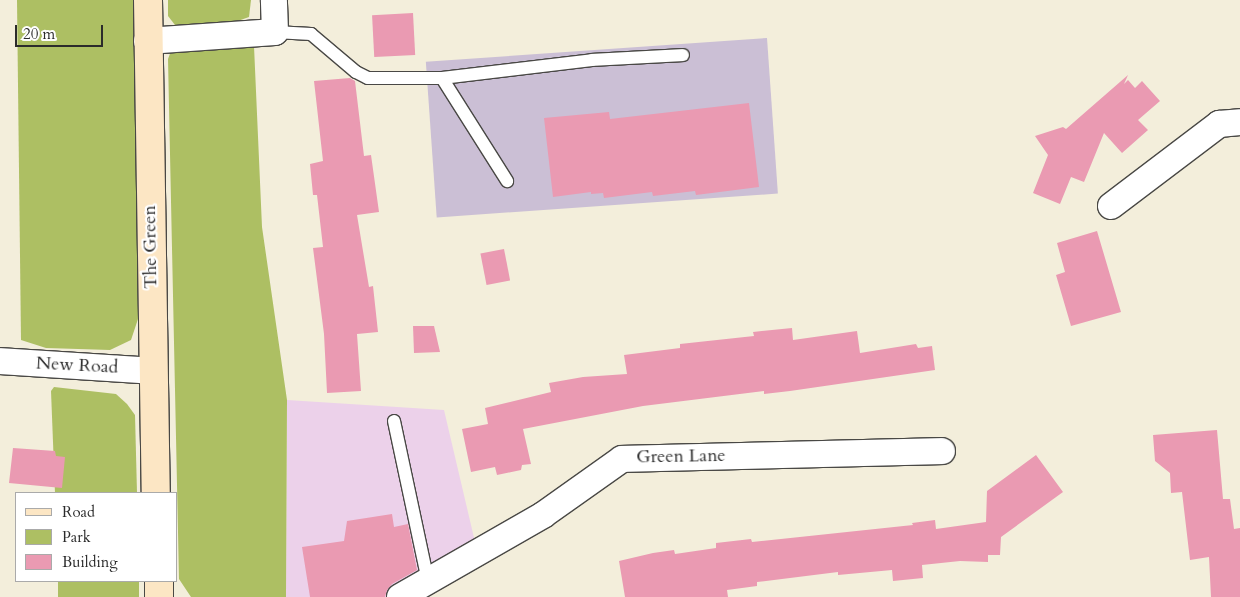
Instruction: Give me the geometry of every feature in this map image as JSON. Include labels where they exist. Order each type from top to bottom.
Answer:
[{"type":"street","name":"The Green","points":[[148,0],[147,41],[156,492]]},
{"type":"street","points":[[147,41],[274,32],[274,0]]},
{"type":"street","points":[[1111,206],[1220,124],[1240,122]]},
{"type":"street","name":"New Road","points":[[0,361],[154,371]]},
{"type":"street","name":"Green Lane","points":[[400,597],[543,515],[622,459],[942,451]]},
{"type":"street","points":[[159,582],[159,597]]},
{"type":"lane","points":[[274,32],[311,34],[356,72],[368,78],[442,78],[592,60],[683,55]]},
{"type":"lane","points":[[442,78],[507,181]]},
{"type":"lane","points":[[394,421],[428,581]]},
{"type":"shaded area","points":[[767,38],[778,194],[437,217],[426,62]]},
{"type":"shaded area","points":[[287,400],[444,410],[475,542],[398,597],[286,597]]},
{"type":"green space","points":[[17,0],[134,0],[140,313],[131,340],[110,350],[46,348],[21,340]]},
{"type":"green space","points":[[168,0],[251,0],[249,17],[235,22],[187,27],[175,25],[168,16]]},
{"type":"green space","points":[[254,46],[262,227],[287,400],[286,597],[191,597],[179,579],[168,59],[171,51]]},
{"type":"green space","points":[[54,387],[116,394],[127,404],[135,415],[137,492],[55,492],[51,391]]},
{"type":"green space","points":[[58,582],[139,582],[139,597],[58,597]]},
{"type":"building","points":[[413,13],[415,55],[374,57],[372,15]]},
{"type":"building","points":[[1128,75],[1124,84],[1128,80],[1135,88],[1142,81],[1160,101],[1138,120],[1148,130],[1122,153],[1104,133],[1084,182],[1071,177],[1060,204],[1033,193],[1048,155],[1035,136],[1063,127],[1066,129]]},
{"type":"building","points":[[350,78],[355,81],[364,156],[371,155],[379,212],[357,215],[369,287],[373,286],[378,332],[357,334],[361,391],[327,393],[324,334],[313,248],[323,247],[317,195],[313,195],[310,164],[323,161],[314,81]]},
{"type":"building","points":[[749,103],[759,187],[696,195],[695,191],[653,196],[652,192],[604,198],[603,193],[591,194],[591,192],[553,197],[544,118],[609,112],[610,119]]},
{"type":"building","points":[[1097,231],[1121,312],[1071,326],[1056,275],[1065,272],[1057,243]]},
{"type":"building","points":[[504,249],[510,280],[487,285],[480,254]]},
{"type":"building","points":[[413,326],[434,326],[440,352],[414,353]]},
{"type":"building","points":[[792,328],[793,340],[857,331],[860,353],[916,344],[918,348],[932,346],[935,370],[790,391],[764,394],[764,391],[643,406],[523,429],[531,464],[522,465],[521,470],[497,475],[495,467],[471,472],[462,429],[488,424],[485,408],[551,392],[549,383],[583,377],[627,374],[624,355],[680,348],[680,344],[754,336],[753,332]]},
{"type":"building","points":[[1217,430],[1223,499],[1230,499],[1234,529],[1240,528],[1240,597],[1211,597],[1209,557],[1190,560],[1182,492],[1171,493],[1170,473],[1155,461],[1153,435]]},
{"type":"building","points":[[13,448],[55,451],[56,456],[65,457],[62,488],[9,483]]},
{"type":"building","points":[[1036,455],[1063,492],[1001,537],[1000,555],[988,555],[988,562],[960,561],[922,565],[923,578],[893,581],[892,570],[838,575],[838,572],[757,582],[757,586],[727,590],[728,597],[625,597],[619,561],[653,553],[674,550],[675,554],[716,548],[716,543],[751,539],[752,542],[913,525],[912,523],[935,520],[936,529],[986,522],[987,491]]},
{"type":"building","points":[[392,514],[394,527],[408,524],[417,570],[392,584],[387,590],[385,597],[310,597],[302,547],[344,541],[347,521]]}]
